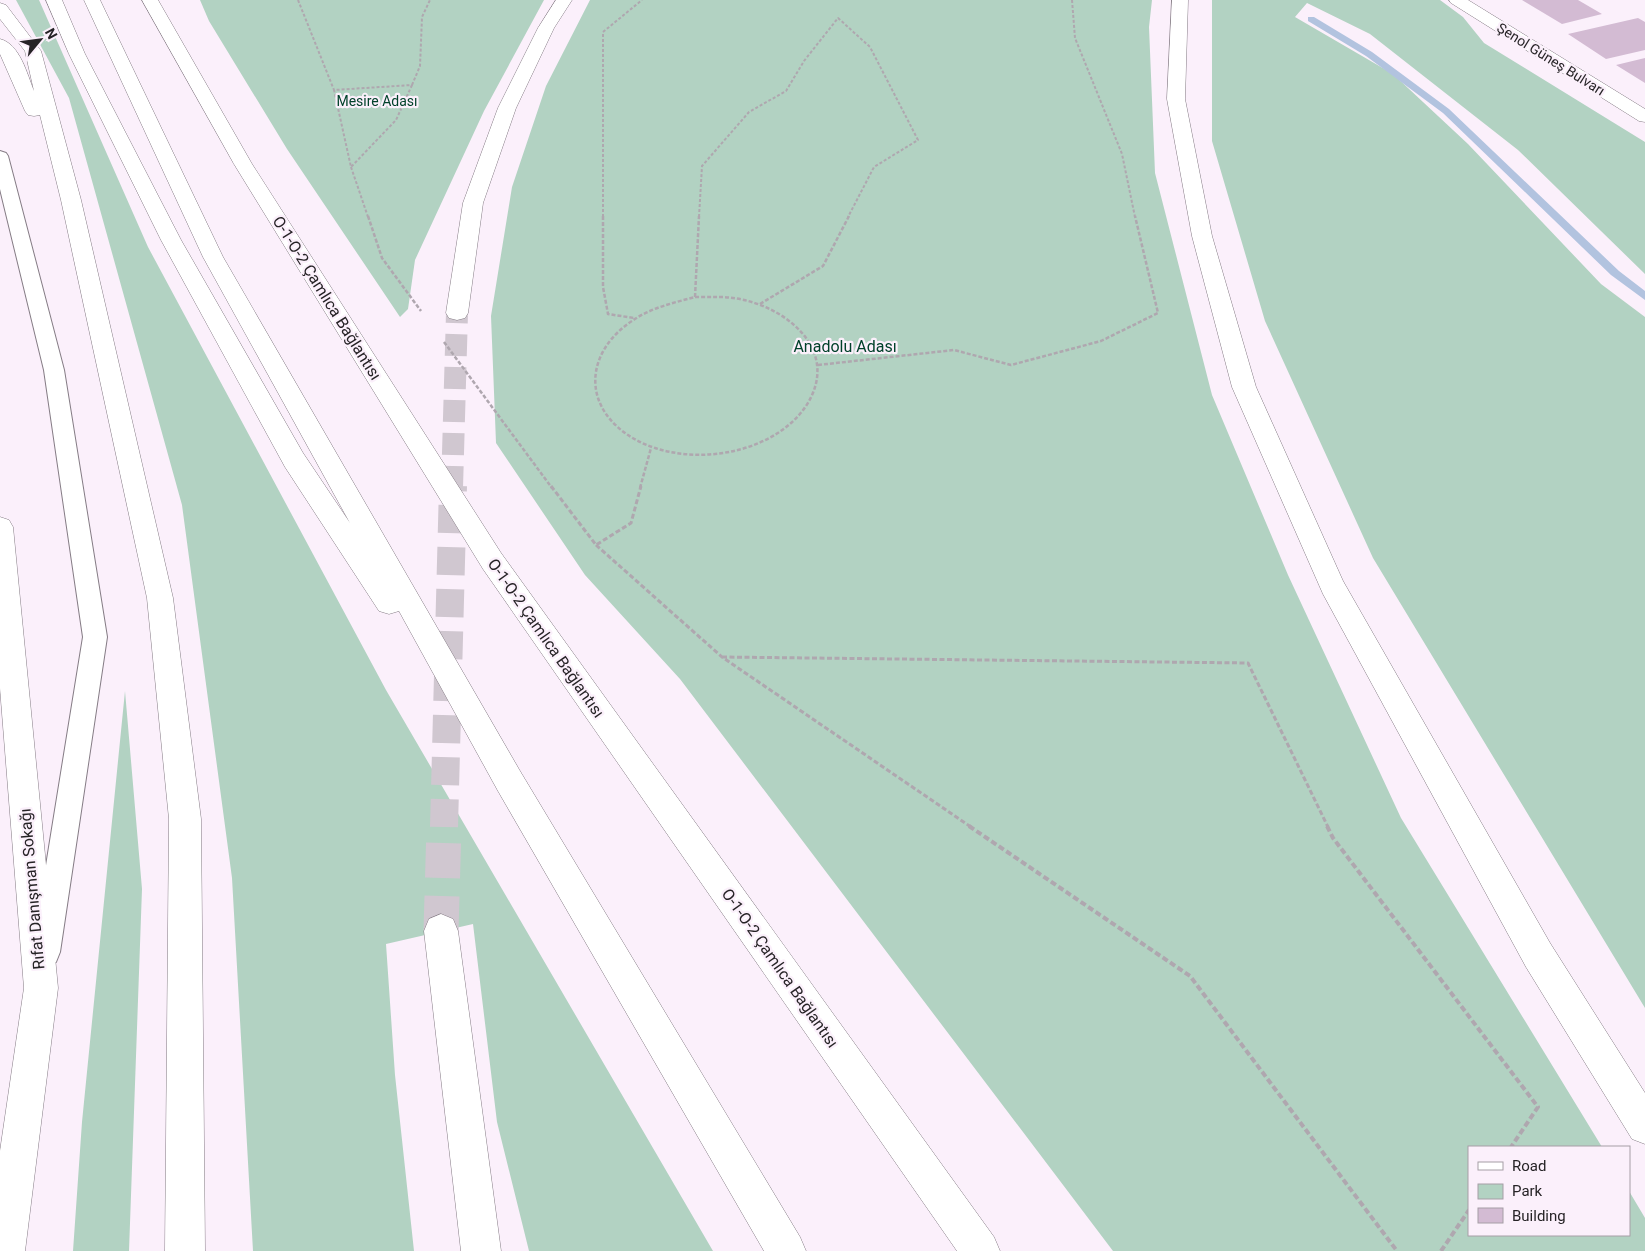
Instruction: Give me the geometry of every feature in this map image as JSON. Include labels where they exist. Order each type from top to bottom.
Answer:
[{"type":"main road","points":[[54,0],[76,54],[171,240],[294,460],[508,781]]},
{"type":"main road","points":[[92,0],[213,257],[508,781],[786,1251]]},
{"type":"main road","name":"O-1-O-2 Çamlıca Bağlantısı","points":[[150,0],[243,164],[492,560],[980,1251]]},
{"type":"main road","points":[[457,313],[473,203],[507,108],[546,28],[564,0]]},
{"type":"main road","points":[[1180,0],[1176,99],[1202,236],[1244,387],[1332,586],[1538,955],[1645,1126]]},
{"type":"main road","name":"Şenol Güneş Bulvarı","points":[[1485,0],[1539,36],[1645,100]]},
{"type":"main road","points":[[1461,3],[1514,49],[1645,133]]},
{"type":"main road","name":"Şenol Güneş Bulvarı","points":[[1461,3],[1645,117]]},
{"type":"main road","points":[[0,8],[33,51],[71,200],[160,598],[185,819],[185,1251]]},
{"type":"main road","points":[[0,44],[11,56],[71,200]]},
{"type":"main road","name":"Rıfat Danışman Sokağı","points":[[0,526],[41,988],[5,1251]]},
{"type":"main road","points":[[441,931],[481,1251]]},
{"type":"lane","points":[[0,156],[54,370],[95,637],[41,988]]},
{"type":"path","points":[[298,0],[334,90],[351,167],[382,258],[423,314]]},
{"type":"path","points":[[351,167],[396,120],[420,66],[422,17],[430,0]]},
{"type":"path","points":[[634,318],[608,314],[603,287],[603,32],[642,0]]},
{"type":"path","points":[[818,365],[954,350],[1011,364],[1101,341],[1158,313],[1141,247],[1122,154],[1076,38],[1072,0]]},
{"type":"path","points":[[695,297],[702,166],[748,112],[786,90],[804,61],[838,18],[870,47],[918,140],[874,167],[822,266],[760,304]]},
{"type":"path","points":[[334,90],[412,85]]},
{"type":"path","points":[[695,297],[729,297],[760,304],[789,318],[809,339],[818,365],[814,393],[798,418],[768,440],[731,453],[690,455],[651,448],[622,432],[602,411],[594,386],[598,361],[612,338],[634,318],[663,304],[695,297]]},
{"type":"path","points":[[440,338],[596,545],[722,657],[1190,976],[1397,1251]]},
{"type":"path","points":[[596,545],[631,523],[651,448]]},
{"type":"path","points":[[722,657],[1248,663],[1333,838],[1538,1107],[1512,1146]]},
{"type":"path","points":[[1441,1251],[1468,1211]]},
{"type":"green space","points":[[16,0],[39,0],[148,247],[386,690],[713,1251],[529,1251],[497,1122],[473,924],[386,944],[395,1075],[414,1251],[253,1251],[232,878],[182,505],[69,98]]},
{"type":"green space","name":"Mesire Adası","points":[[200,0],[544,0],[484,111],[415,260],[408,309],[400,317],[287,149],[209,21]]},
{"type":"green space","name":"Anadolu Adası","points":[[590,0],[1152,0],[1149,27],[1155,173],[1212,395],[1288,575],[1401,818],[1601,1146],[1468,1146],[1468,1236],[1630,1236],[1630,1193],[1645,1218],[1645,1251],[1113,1251],[680,679],[585,575],[496,443],[491,316],[512,187],[546,86]]},
{"type":"green space","points":[[1212,0],[1440,0],[1463,17],[1484,43],[1645,142],[1645,274],[1518,150],[1370,34],[1307,3],[1295,17],[1393,74],[1468,144],[1601,284],[1645,317],[1645,1008],[1373,558],[1265,321],[1212,141]]},
{"type":"green space","points":[[125,691],[142,889],[129,1251],[73,1251],[82,1122]]},
{"type":"building","points":[[1522,0],[1578,0],[1602,14],[1562,24]]},
{"type":"building","points":[[1638,18],[1645,22],[1645,50],[1606,59],[1568,34]]},
{"type":"building","points":[[1645,58],[1645,83],[1616,65]]},
{"type":"waterway","points":[[1311,19],[1369,54],[1446,111],[1615,273],[1645,296]]},
{"type":"tunnel","points":[[452,488],[457,313]]},
{"type":"tunnel","points":[[444,827],[453,486]]},
{"type":"tunnel","points":[[441,931],[444,826]]}]
